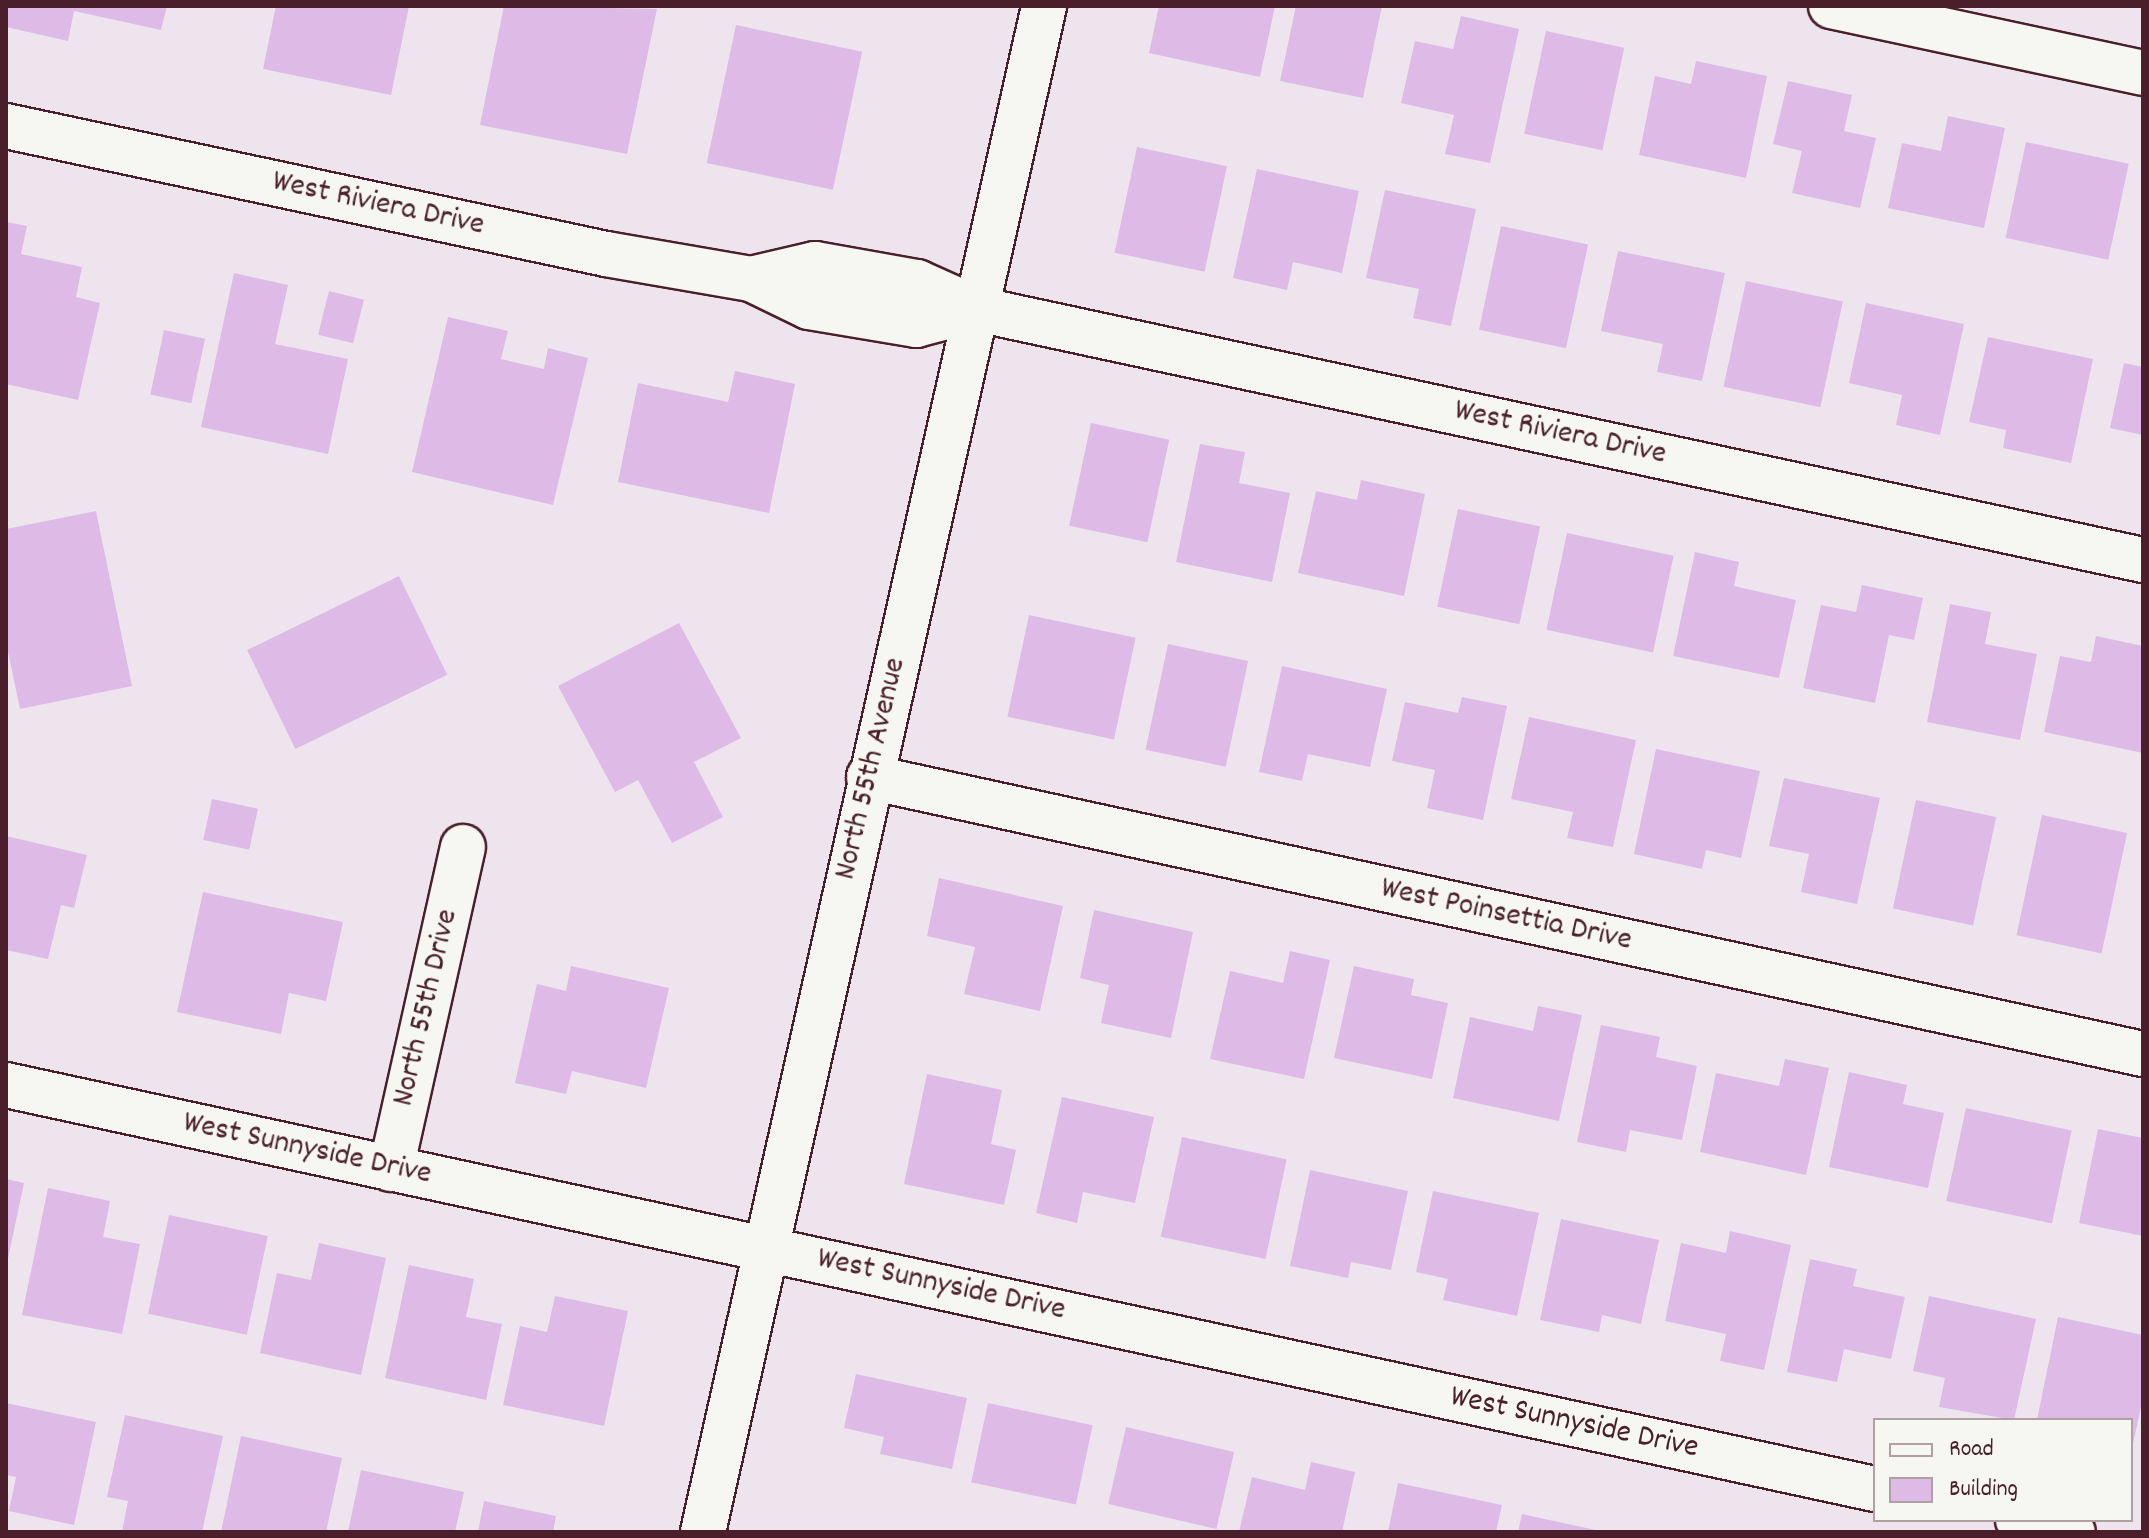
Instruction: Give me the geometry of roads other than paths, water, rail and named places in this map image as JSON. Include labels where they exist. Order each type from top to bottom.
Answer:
[{"type":"street","name":"North 55th Avenue","points":[[703,1532],[869,777],[1044,6]]},
{"type":"street","points":[[1831,6],[2143,73]]},
{"type":"street","name":"West Riviera Drive","points":[[6,126],[606,254],[751,279],[809,307],[916,325],[977,309],[2143,560]]},
{"type":"street","name":"West Poinsettia Drive","points":[[869,777],[2143,1054]]},
{"type":"street","name":"North 55th Drive","points":[[391,1169],[463,847]]},
{"type":"street","name":"West Sunnyside Drive","points":[[6,1085],[1873,1489]]},
{"type":"street","points":[[2027,1522],[2073,1532]]}]
